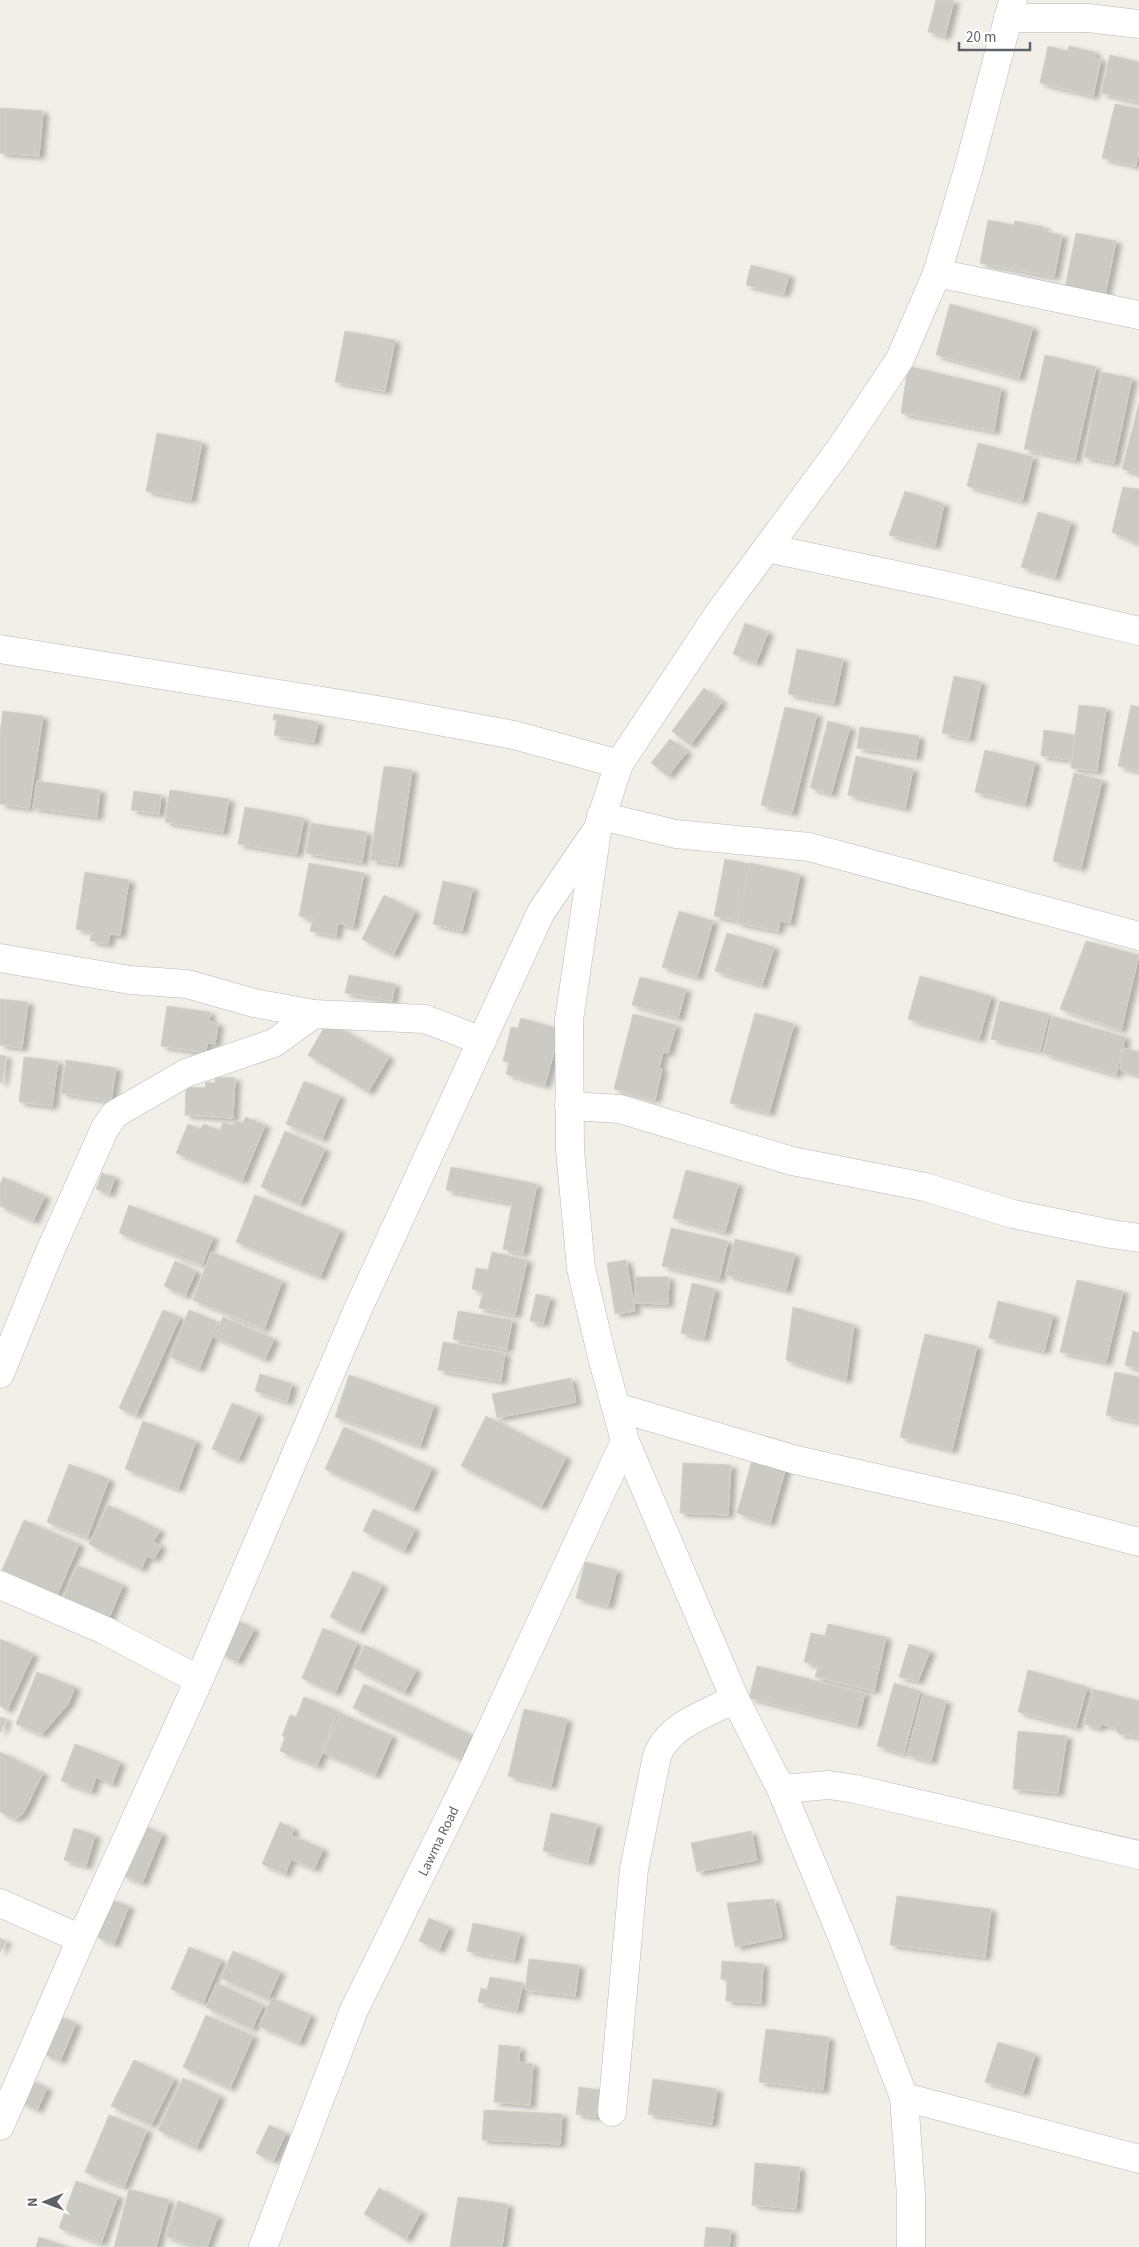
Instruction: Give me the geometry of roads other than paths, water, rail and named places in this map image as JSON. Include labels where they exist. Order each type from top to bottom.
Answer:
[{"type":"street","points":[[911,2247],[911,2196],[904,2097],[843,1939],[781,1789],[735,1699],[625,1441],[581,1268],[570,1150],[569,1020],[580,932],[599,823],[619,764],[719,613],[861,420],[900,359],[937,273],[968,170],[1011,9],[1139,24]]},
{"type":"street","points":[[937,273],[1139,315]]},
{"type":"street","points":[[767,548],[948,586],[1139,631]]},
{"type":"street","points":[[0,649],[384,711],[504,734],[619,764]]},
{"type":"street","points":[[0,2126],[81,1939],[199,1680],[358,1309],[541,912],[599,823]]},
{"type":"street","points":[[599,823],[676,834],[809,847],[1139,936]]},
{"type":"street","points":[[541,912],[580,932]]},
{"type":"street","points":[[0,958],[130,980],[187,984],[254,1002],[314,1014],[425,1019],[482,1041]]},
{"type":"street","points":[[0,1374],[47,1258],[105,1128],[115,1114],[186,1073],[274,1043],[314,1014]]},
{"type":"street","points":[[569,1106],[620,1109],[792,1161],[926,1187],[1013,1214],[1139,1238]]},
{"type":"street","points":[[616,1407],[796,1460],[1014,1509],[1139,1542]]},
{"type":"street","name":"Lawma Road","points":[[263,2247],[354,2010],[472,1771],[625,1441]]},
{"type":"street","points":[[0,1585],[104,1630],[199,1680]]},
{"type":"street","points":[[612,2112],[634,1869],[657,1756],[660,1746],[672,1733],[735,1699]]},
{"type":"street","points":[[781,1789],[829,1785],[855,1788],[1139,1855]]},
{"type":"street","points":[[0,1903],[81,1939]]},
{"type":"street","points":[[904,2097],[1139,2159]]}]
